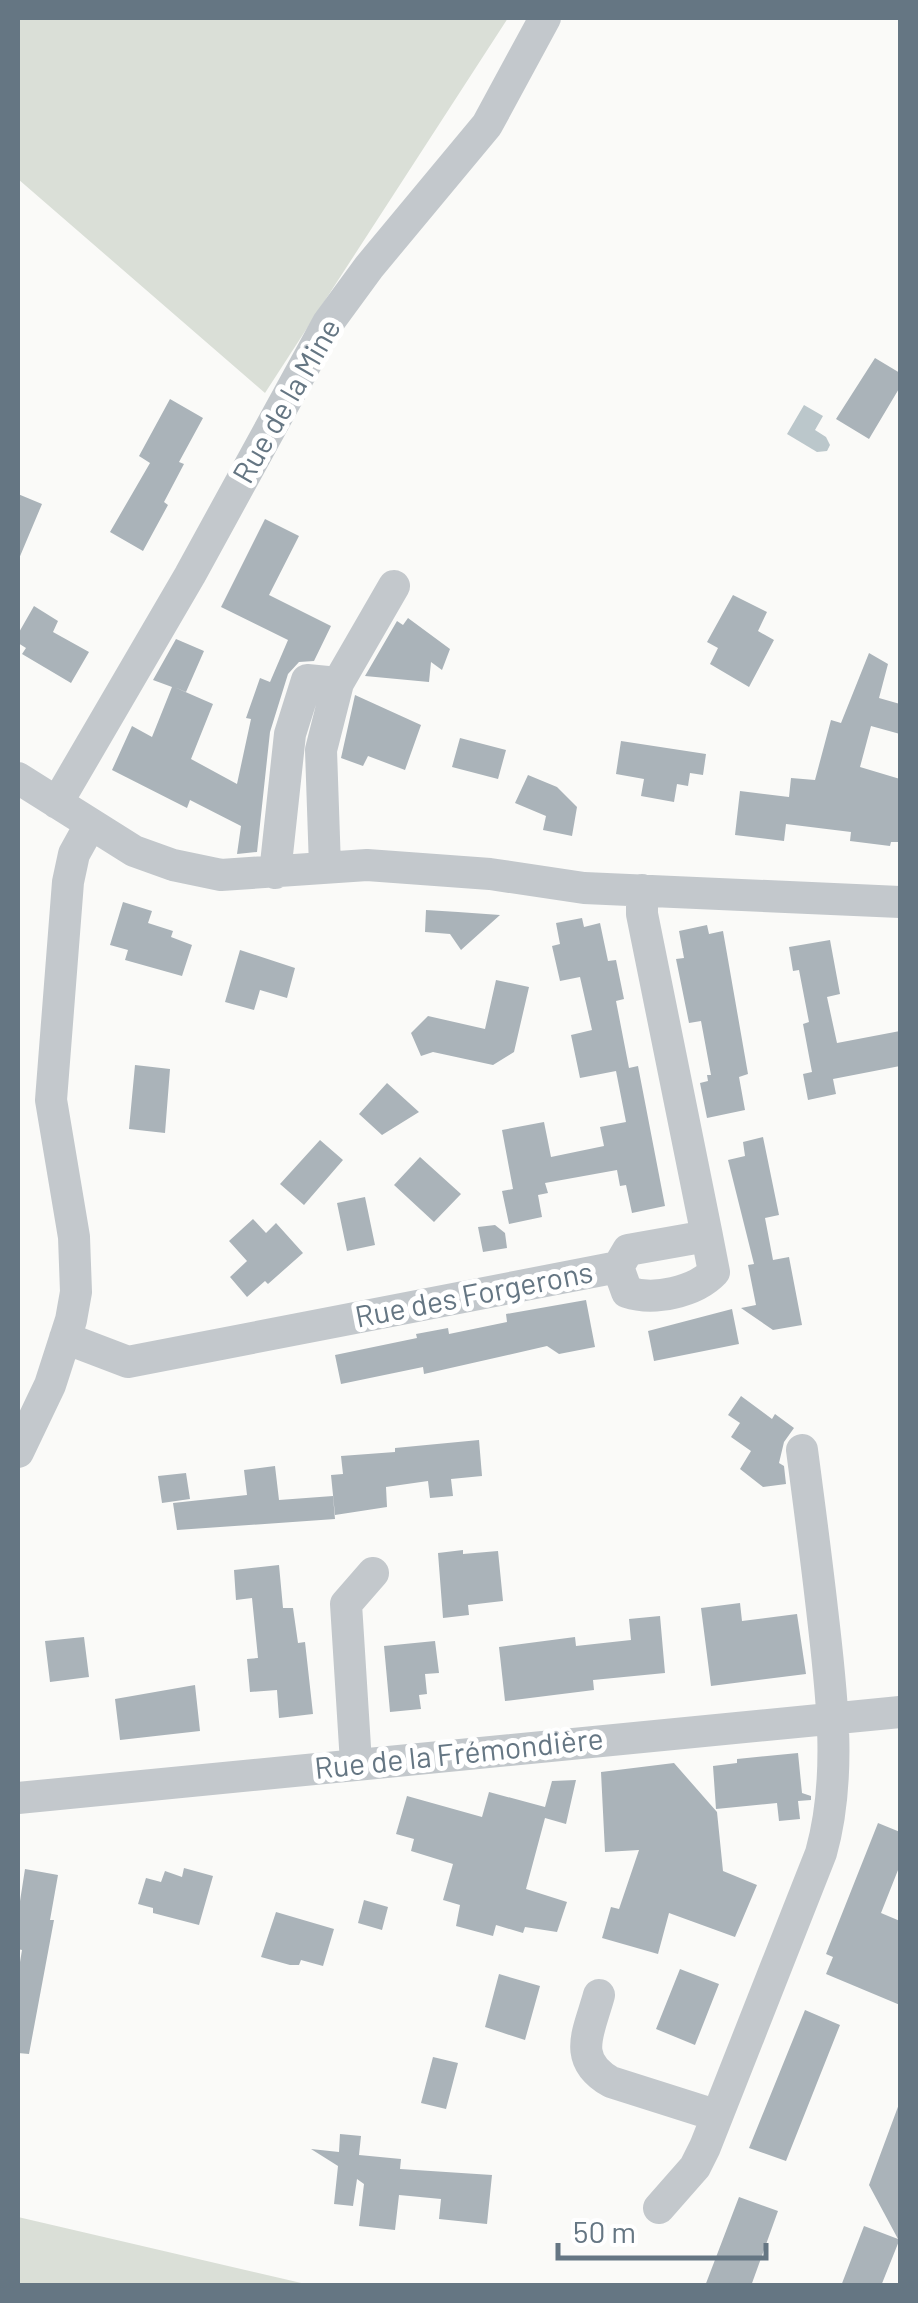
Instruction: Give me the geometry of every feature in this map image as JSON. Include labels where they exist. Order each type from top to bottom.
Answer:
[{"type":"street","name":"Rue de la Mine","points":[[57,804],[190,575],[328,323],[368,268],[487,125],[544,18]]},
{"type":"street","points":[[325,867],[320,750],[338,683],[394,586]]},
{"type":"street","points":[[275,873],[290,734],[307,680],[338,683]]},
{"type":"street","points":[[18,778],[57,804],[84,837],[173,866],[221,875],[325,867],[423,867],[584,888],[900,902]]},
{"type":"street","points":[[18,1452],[50,1384],[76,1292],[78,1267],[51,1100],[68,882],[84,837]]},
{"type":"street","points":[[618,1267],[628,1292],[638,1296],[693,1288],[714,1272],[642,914],[642,890]]},
{"type":"street","name":"Rue des Forgerons","points":[[65,1338],[128,1362],[618,1267],[628,1250],[707,1236]]},
{"type":"street","points":[[660,2208],[696,2167],[825,1838],[832,1797],[830,1676],[802,1450]]},
{"type":"street","points":[[356,1763],[346,1604],[373,1573]]},
{"type":"street","name":"Rue de la Frémondière","points":[[18,1798],[900,1712]]},
{"type":"street","points":[[600,1996],[586,2046],[587,2061],[596,2073],[611,2082],[715,2115]]},
{"type":"shaded area","points":[[18,18],[508,18],[265,393],[18,179]]},
{"type":"shaded area","points":[[804,405],[823,416],[815,430],[826,437],[830,445],[827,451],[817,452],[787,434]]},
{"type":"shaded area","points":[[18,2217],[310,2285],[18,2286]]},
{"type":"building","points":[[875,358],[900,373],[900,387],[869,439],[836,419]]},
{"type":"building","points":[[170,399],[203,418],[179,462],[184,464],[164,502],[168,505],[143,551],[110,532],[150,463],[139,456]]},
{"type":"building","points":[[18,494],[42,504],[18,561]]},
{"type":"building","points":[[265,519],[299,536],[269,595],[331,626],[314,661],[299,662],[288,674],[270,732],[257,852],[237,854],[241,826],[190,800],[187,808],[112,770],[132,726],[152,737],[172,687],[153,680],[176,639],[204,651],[186,692],[174,687],[213,704],[191,759],[237,784],[251,719],[246,718],[260,678],[270,682],[288,640],[221,607]]},
{"type":"building","points":[[733,595],[767,612],[758,631],[774,640],[749,687],[710,664],[718,648],[707,642]]},
{"type":"building","points":[[34,606],[58,621],[53,632],[89,652],[71,683],[22,654],[26,648],[18,643],[18,634]]},
{"type":"building","points":[[408,618],[450,649],[442,670],[431,662],[429,682],[365,676],[397,621],[403,625]]},
{"type":"building","points":[[869,653],[888,664],[879,698],[900,704],[900,734],[871,726],[860,767],[900,779],[898,842],[891,842],[890,846],[850,841],[851,832],[786,824],[784,841],[735,835],[740,791],[789,797],[791,778],[815,780],[831,720],[841,723]]},
{"type":"building","points":[[355,695],[421,725],[405,770],[368,756],[363,766],[341,758]]},
{"type":"building","points":[[460,738],[506,750],[498,779],[452,767]]},
{"type":"building","points":[[621,741],[706,754],[703,775],[690,773],[688,786],[677,784],[674,802],[641,796],[644,779],[616,774]]},
{"type":"building","points":[[528,775],[557,787],[577,807],[572,836],[543,830],[546,816],[515,803]]},
{"type":"building","points":[[123,902],[152,911],[148,923],[173,931],[171,937],[192,945],[182,976],[125,960],[128,950],[110,945]]},
{"type":"building","points":[[426,910],[500,915],[461,950],[450,934],[425,932]]},
{"type":"building","points":[[582,918],[584,927],[600,923],[608,961],[616,960],[624,999],[616,1001],[629,1068],[638,1066],[665,1206],[632,1213],[626,1185],[620,1186],[617,1170],[545,1183],[548,1193],[538,1195],[542,1217],[509,1224],[502,1191],[513,1189],[502,1130],[544,1122],[551,1157],[604,1146],[600,1127],[626,1122],[616,1071],[580,1078],[571,1035],[592,1030],[580,977],[560,981],[552,946],[560,944],[556,923]]},
{"type":"building","points":[[707,925],[709,934],[723,931],[748,1074],[739,1077],[745,1110],[707,1118],[700,1083],[708,1081],[707,1075],[711,1075],[701,1021],[689,1023],[676,959],[684,958],[679,931]]},
{"type":"building","points":[[830,940],[840,994],[827,997],[837,1043],[900,1031],[900,1066],[833,1079],[836,1094],[808,1100],[803,1074],[812,1072],[803,1024],[809,1022],[799,970],[793,971],[789,947]]},
{"type":"building","points":[[240,950],[295,968],[287,998],[260,990],[254,1010],[225,1002]]},
{"type":"building","points":[[496,980],[529,987],[514,1052],[493,1065],[433,1052],[421,1056],[411,1033],[428,1016],[485,1029]]},
{"type":"building","points":[[135,1065],[170,1069],[165,1133],[129,1129]]},
{"type":"building","points":[[387,1083],[419,1112],[382,1135],[359,1114]]},
{"type":"building","points":[[763,1137],[779,1215],[765,1218],[773,1260],[789,1257],[802,1325],[773,1330],[741,1308],[756,1305],[748,1265],[754,1264],[728,1160],[745,1156],[743,1142]]},
{"type":"building","points":[[320,1140],[343,1160],[304,1205],[280,1184]]},
{"type":"building","points":[[420,1157],[461,1194],[434,1222],[394,1185]]},
{"type":"building","points":[[365,1197],[375,1245],[347,1251],[337,1203]]},
{"type":"building","points":[[253,1219],[266,1233],[276,1223],[303,1253],[247,1297],[230,1277],[247,1261],[229,1241]]},
{"type":"building","points":[[495,1225],[505,1233],[507,1248],[483,1252],[478,1227]]},
{"type":"building","points":[[586,1300],[595,1347],[559,1354],[547,1346],[424,1374],[423,1367],[341,1384],[335,1355],[417,1338],[416,1334],[448,1328],[449,1334],[507,1322],[506,1314]]},
{"type":"building","points":[[732,1309],[739,1344],[654,1361],[648,1331]]},
{"type":"building","points":[[741,1396],[772,1419],[775,1414],[794,1428],[784,1442],[779,1463],[784,1466],[786,1484],[763,1487],[740,1469],[751,1451],[731,1437],[740,1423],[728,1415]]},
{"type":"building","points":[[479,1440],[482,1476],[451,1479],[453,1496],[430,1498],[428,1481],[386,1487],[387,1507],[335,1515],[331,1475],[343,1474],[341,1456]]},
{"type":"building","points":[[275,1466],[279,1500],[333,1496],[335,1519],[177,1530],[173,1503],[247,1495],[244,1470]]},
{"type":"building","points":[[186,1473],[190,1499],[162,1503],[158,1476]]},
{"type":"building","points":[[463,1550],[463,1554],[498,1551],[503,1601],[468,1605],[469,1615],[443,1618],[438,1553]]},
{"type":"building","points":[[279,1565],[283,1608],[293,1608],[298,1643],[305,1642],[313,1714],[279,1718],[277,1690],[250,1692],[247,1659],[258,1658],[252,1598],[236,1600],[234,1570]]},
{"type":"building","points":[[740,1603],[742,1621],[797,1614],[806,1674],[711,1686],[701,1608]]},
{"type":"building","points":[[660,1616],[665,1673],[593,1680],[594,1690],[505,1701],[499,1647],[575,1637],[576,1646],[631,1640],[629,1619]]},
{"type":"building","points":[[84,1637],[89,1677],[50,1682],[45,1641]]},
{"type":"building","points":[[435,1641],[439,1673],[425,1674],[427,1694],[419,1695],[421,1709],[390,1712],[384,1646]]},
{"type":"building","points":[[195,1685],[200,1731],[120,1740],[115,1699]]},
{"type":"building","points":[[798,1753],[802,1793],[811,1796],[811,1800],[798,1801],[800,1819],[779,1821],[777,1803],[716,1809],[713,1766],[737,1763],[737,1759]]},
{"type":"building","points":[[674,1763],[717,1812],[723,1871],[757,1885],[735,1937],[669,1913],[658,1954],[602,1938],[611,1907],[619,1909],[639,1850],[605,1852],[601,1772]]},
{"type":"building","points":[[576,1780],[566,1824],[545,1818],[526,1889],[567,1902],[557,1932],[525,1927],[523,1933],[496,1925],[493,1936],[456,1926],[460,1905],[443,1900],[453,1864],[411,1851],[414,1839],[396,1834],[407,1796],[482,1817],[489,1792],[545,1807],[552,1781]]},
{"type":"building","points":[[878,1823],[900,1832],[900,1865],[881,1913],[900,1921],[900,2005],[826,1974],[833,1957],[826,1954]]},
{"type":"building","points":[[184,1868],[213,1876],[199,1925],[153,1913],[153,1908],[138,1904],[146,1878],[161,1882],[165,1871],[182,1877]]},
{"type":"building","points":[[25,1869],[58,1875],[50,1920],[54,1920],[29,2054],[18,2053],[18,1974],[22,1950],[18,1949],[18,1914]]},
{"type":"building","points":[[364,1900],[388,1907],[382,1930],[358,1923]]},
{"type":"building","points":[[276,1912],[334,1929],[323,1966],[301,1960],[299,1965],[290,1965],[261,1957]]},
{"type":"building","points":[[680,1969],[719,1984],[695,2045],[656,2029]]},
{"type":"building","points":[[499,1974],[540,1986],[525,2040],[485,2027]]},
{"type":"building","points":[[805,2010],[840,2025],[786,2161],[749,2148]]},
{"type":"building","points":[[433,2057],[458,2063],[446,2109],[421,2103]]},
{"type":"building","points":[[899,2104],[900,2244],[899,2241],[881,2286],[841,2286],[864,2226],[898,2239],[869,2185]]},
{"type":"building","points":[[340,2134],[361,2136],[359,2155],[401,2159],[400,2169],[492,2175],[487,2224],[439,2219],[441,2199],[399,2195],[395,2230],[359,2226],[364,2184],[357,2179],[353,2206],[334,2204],[338,2166],[311,2149],[339,2152]]},
{"type":"building","points":[[739,2197],[778,2211],[751,2286],[705,2286]]}]
